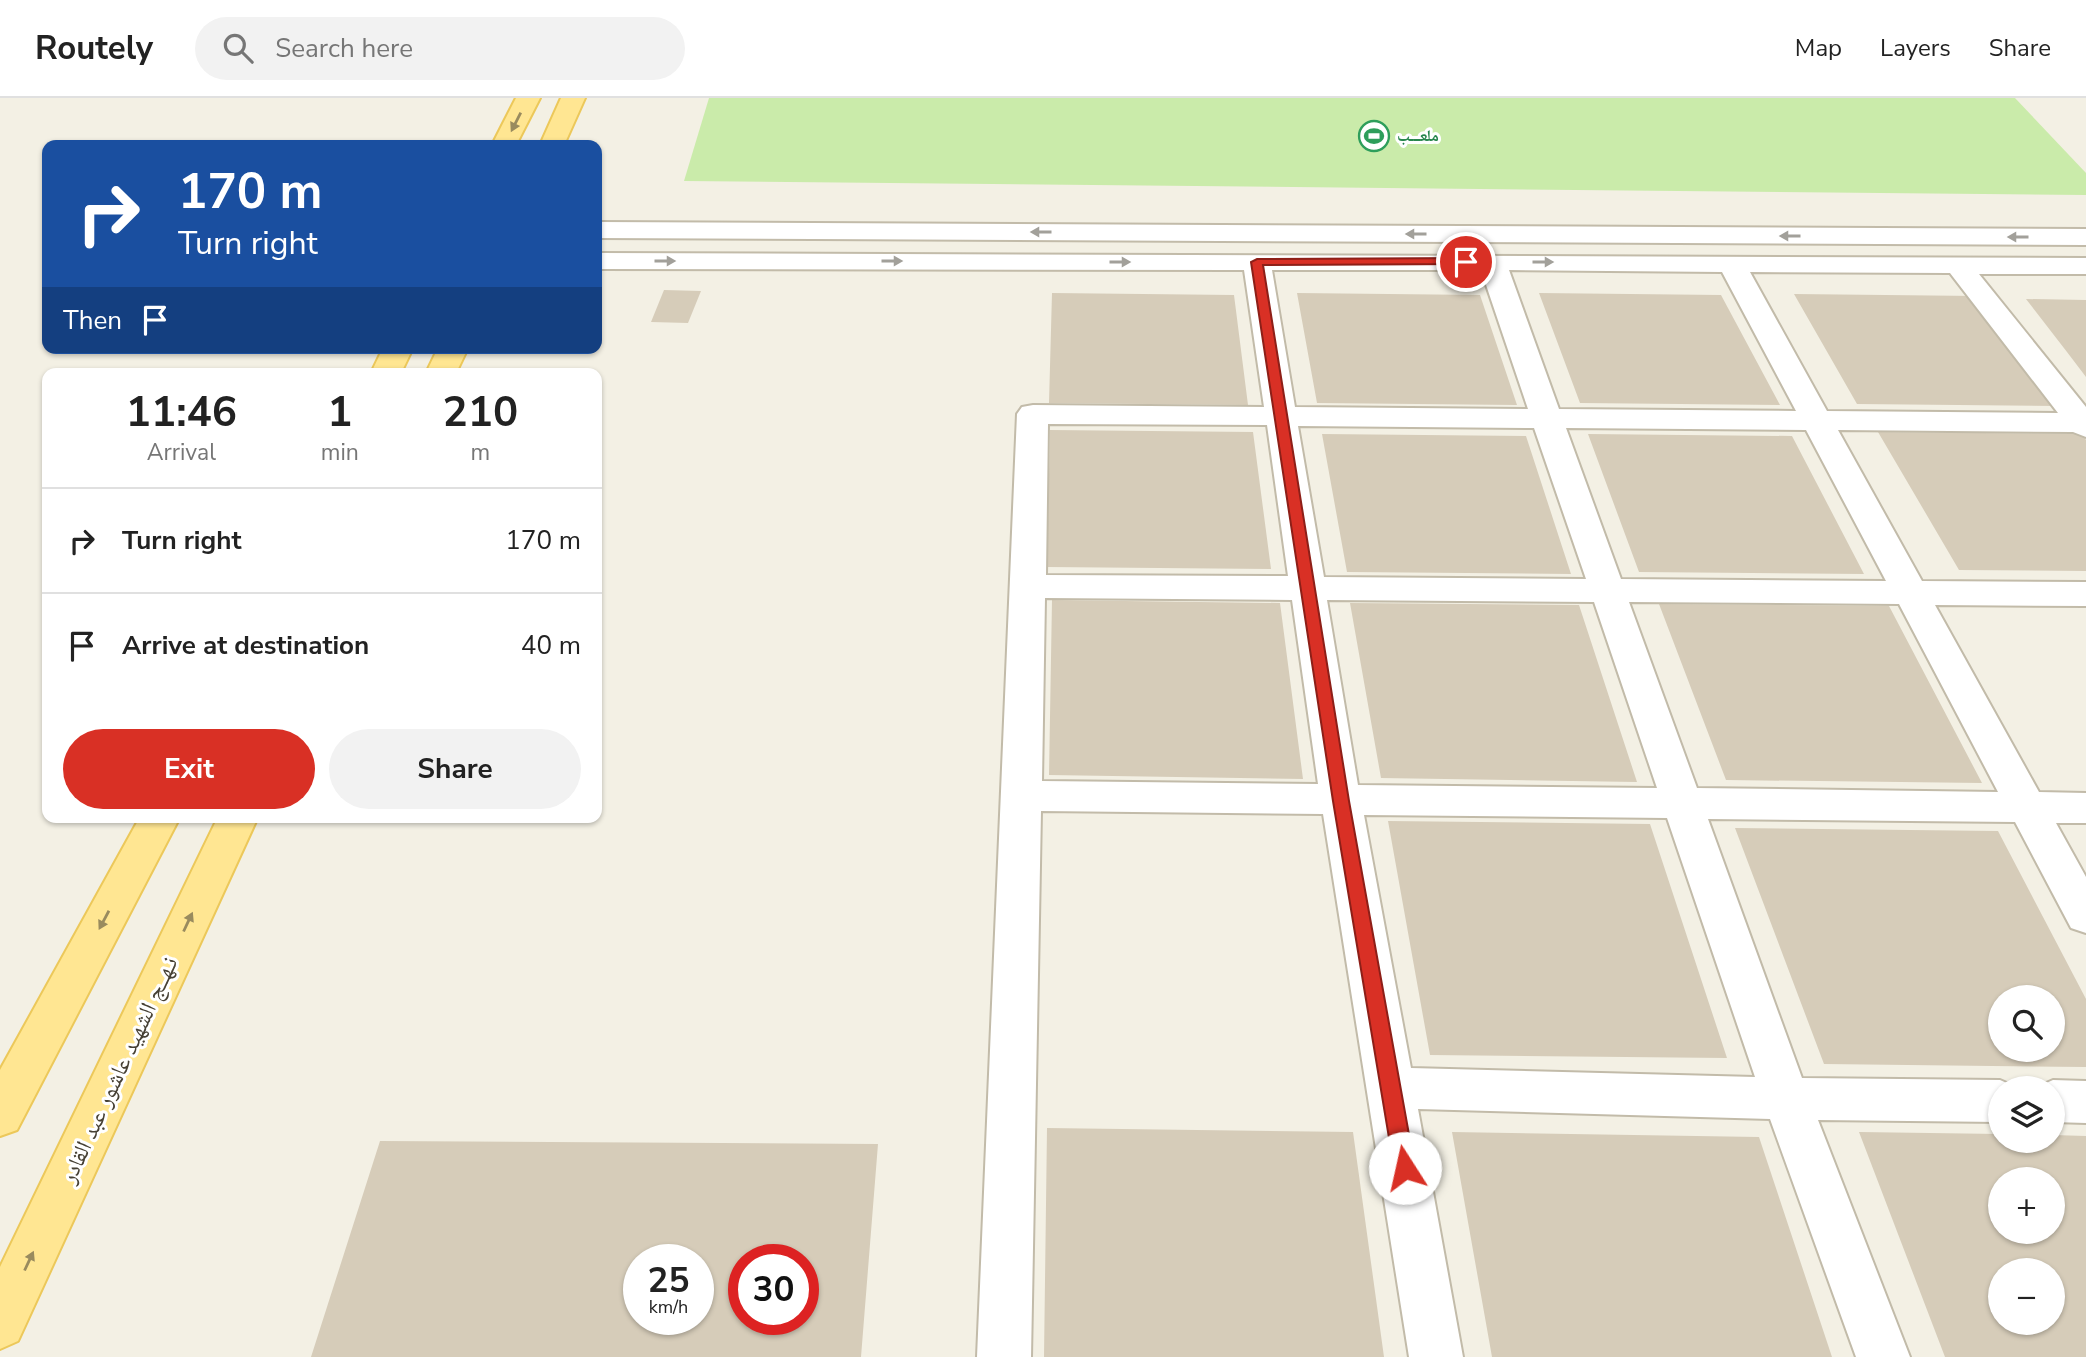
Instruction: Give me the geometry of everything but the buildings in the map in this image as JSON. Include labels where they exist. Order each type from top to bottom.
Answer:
[{"type":"main road","points":[[507,140],[528,98]]},
{"type":"main road","points":[[554,140],[573,98]]},
{"type":"main road","points":[[0,1115],[157,823]]},
{"type":"main road","name":"نـهــج الشهيد عاشور عبد القادر","points":[[0,1323],[235,823]]},
{"type":"street","points":[[602,230],[2086,237]]},
{"type":"street","points":[[602,261],[2086,266]]},
{"type":"street","points":[[1257,262],[1341,801],[1436,1357]]},
{"type":"street","points":[[1492,262],[1786,1099],[1883,1357]]},
{"type":"street","points":[[1731,263],[2086,916]]},
{"type":"street","points":[[1958,265],[2085,424]]},
{"type":"street","points":[[1004,1357],[1033,414],[2085,424]]},
{"type":"street","points":[[1026,586],[1607,593],[2086,594]]},
{"type":"street","points":[[1023,796],[2086,808]]},
{"type":"street","points":[[1391,1088],[1786,1099],[1988,1101]]},
{"type":"street","points":[[2065,1101],[2086,1102]]},
{"type":"green space","name":"ملعـــب","points":[[709,98],[2015,98],[2086,173],[2086,195],[684,181]]},
{"type":"place","name":"ملعـــب","points":[[1374,136]]},
{"type":"route","points":[[1405,1168],[1341,801],[1257,262],[1466,262]]}]
